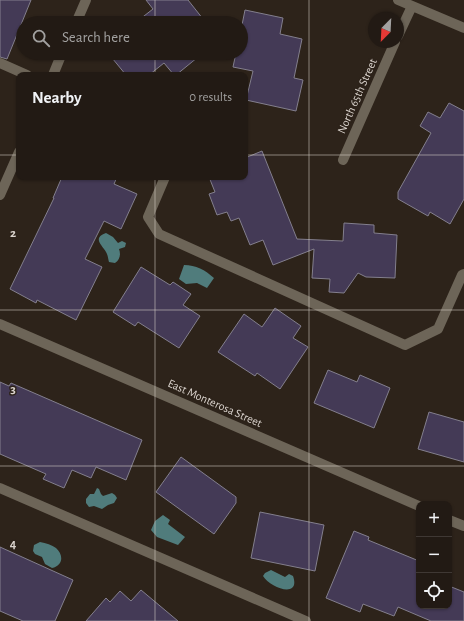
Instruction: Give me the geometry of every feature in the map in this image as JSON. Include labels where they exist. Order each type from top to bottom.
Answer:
[{"type":"street","points":[[79,16],[86,0]]},
{"type":"street","points":[[398,0],[464,28]]},
{"type":"street","points":[[404,23],[412,6]]},
{"type":"street","name":"North 65th Street","points":[[343,160],[392,48]]},
{"type":"street","points":[[54,72],[59,60]]},
{"type":"street","points":[[0,63],[20,72]]},
{"type":"street","points":[[0,195],[16,159]]},
{"type":"street","points":[[164,180],[148,217],[159,234],[405,345],[438,329],[462,275],[464,274]]},
{"type":"street","name":"East Monterosa Street","points":[[0,324],[416,505]]},
{"type":"street","points":[[0,488],[306,621]]},
{"type":"street","points":[[452,521],[464,526]]},
{"type":"water","points":[[106,233],[113,237],[118,243],[122,241],[126,243],[125,247],[119,249],[120,257],[115,263],[109,262],[107,253],[99,242],[100,237]]},
{"type":"water","points":[[184,265],[200,268],[214,278],[207,288],[197,283],[186,284],[179,279]]},
{"type":"water","points":[[97,488],[103,496],[112,493],[115,495],[117,498],[114,503],[102,509],[94,506],[89,507],[86,503],[86,499],[90,494],[94,494]]},
{"type":"water","points":[[163,515],[170,520],[168,524],[185,537],[178,545],[157,537],[151,530],[155,521]]},
{"type":"water","points":[[40,542],[53,546],[59,551],[61,560],[56,567],[52,568],[45,564],[42,557],[35,554],[33,551],[34,545]]},
{"type":"water","points":[[271,570],[285,577],[289,574],[293,576],[293,587],[284,589],[272,584],[263,576]]},
{"type":"building","points":[[0,0],[31,0],[24,16],[16,16],[16,37],[7,59],[0,57]]},
{"type":"building","points":[[146,0],[188,0],[201,16],[144,16],[153,9]]},
{"type":"building","points":[[245,10],[283,18],[280,34],[302,39],[294,78],[303,80],[296,111],[248,100],[248,92],[253,71],[233,67],[234,60],[248,60],[248,16],[244,16]]},
{"type":"building","points":[[114,60],[194,60],[180,72],[172,72],[164,63],[153,72],[124,72]]},
{"type":"building","points":[[449,103],[464,111],[464,199],[450,224],[430,212],[428,216],[398,199],[398,192],[431,133],[420,126],[428,112],[440,118]]},
{"type":"building","points":[[262,151],[297,239],[343,241],[344,223],[374,225],[374,233],[397,235],[395,278],[366,277],[358,273],[344,293],[329,292],[330,279],[312,278],[314,249],[273,265],[263,240],[250,245],[239,218],[231,221],[227,212],[217,215],[209,194],[215,192],[210,180],[248,180],[248,157]]},
{"type":"building","points":[[61,180],[116,180],[114,184],[137,194],[121,229],[104,221],[85,259],[102,267],[76,320],[37,300],[36,303],[10,289]]},
{"type":"building","points":[[141,267],[170,285],[173,282],[191,294],[183,305],[200,316],[179,348],[138,322],[135,326],[113,312]]},
{"type":"building","points":[[275,308],[301,326],[293,338],[308,347],[280,389],[257,373],[255,376],[218,352],[244,314],[262,327]]},
{"type":"building","points":[[328,370],[357,382],[360,375],[390,388],[374,428],[314,403]]},
{"type":"building","points":[[0,382],[9,386],[11,383],[142,440],[126,480],[96,467],[91,478],[72,470],[64,488],[43,479],[46,474],[0,454]]},
{"type":"building","points":[[429,412],[464,422],[464,462],[418,449]]},
{"type":"building","points":[[181,457],[236,497],[236,503],[214,534],[156,492]]},
{"type":"building","points":[[260,512],[324,525],[315,571],[251,558]]},
{"type":"building","points":[[354,531],[369,537],[368,540],[416,560],[416,609],[452,609],[452,587],[464,592],[464,621],[431,621],[398,607],[394,616],[363,604],[360,612],[326,598]]},
{"type":"building","points":[[0,547],[73,580],[55,621],[23,621],[0,611]]},
{"type":"building","points":[[141,590],[178,621],[86,621],[106,598],[110,602],[120,591],[131,601]]}]
